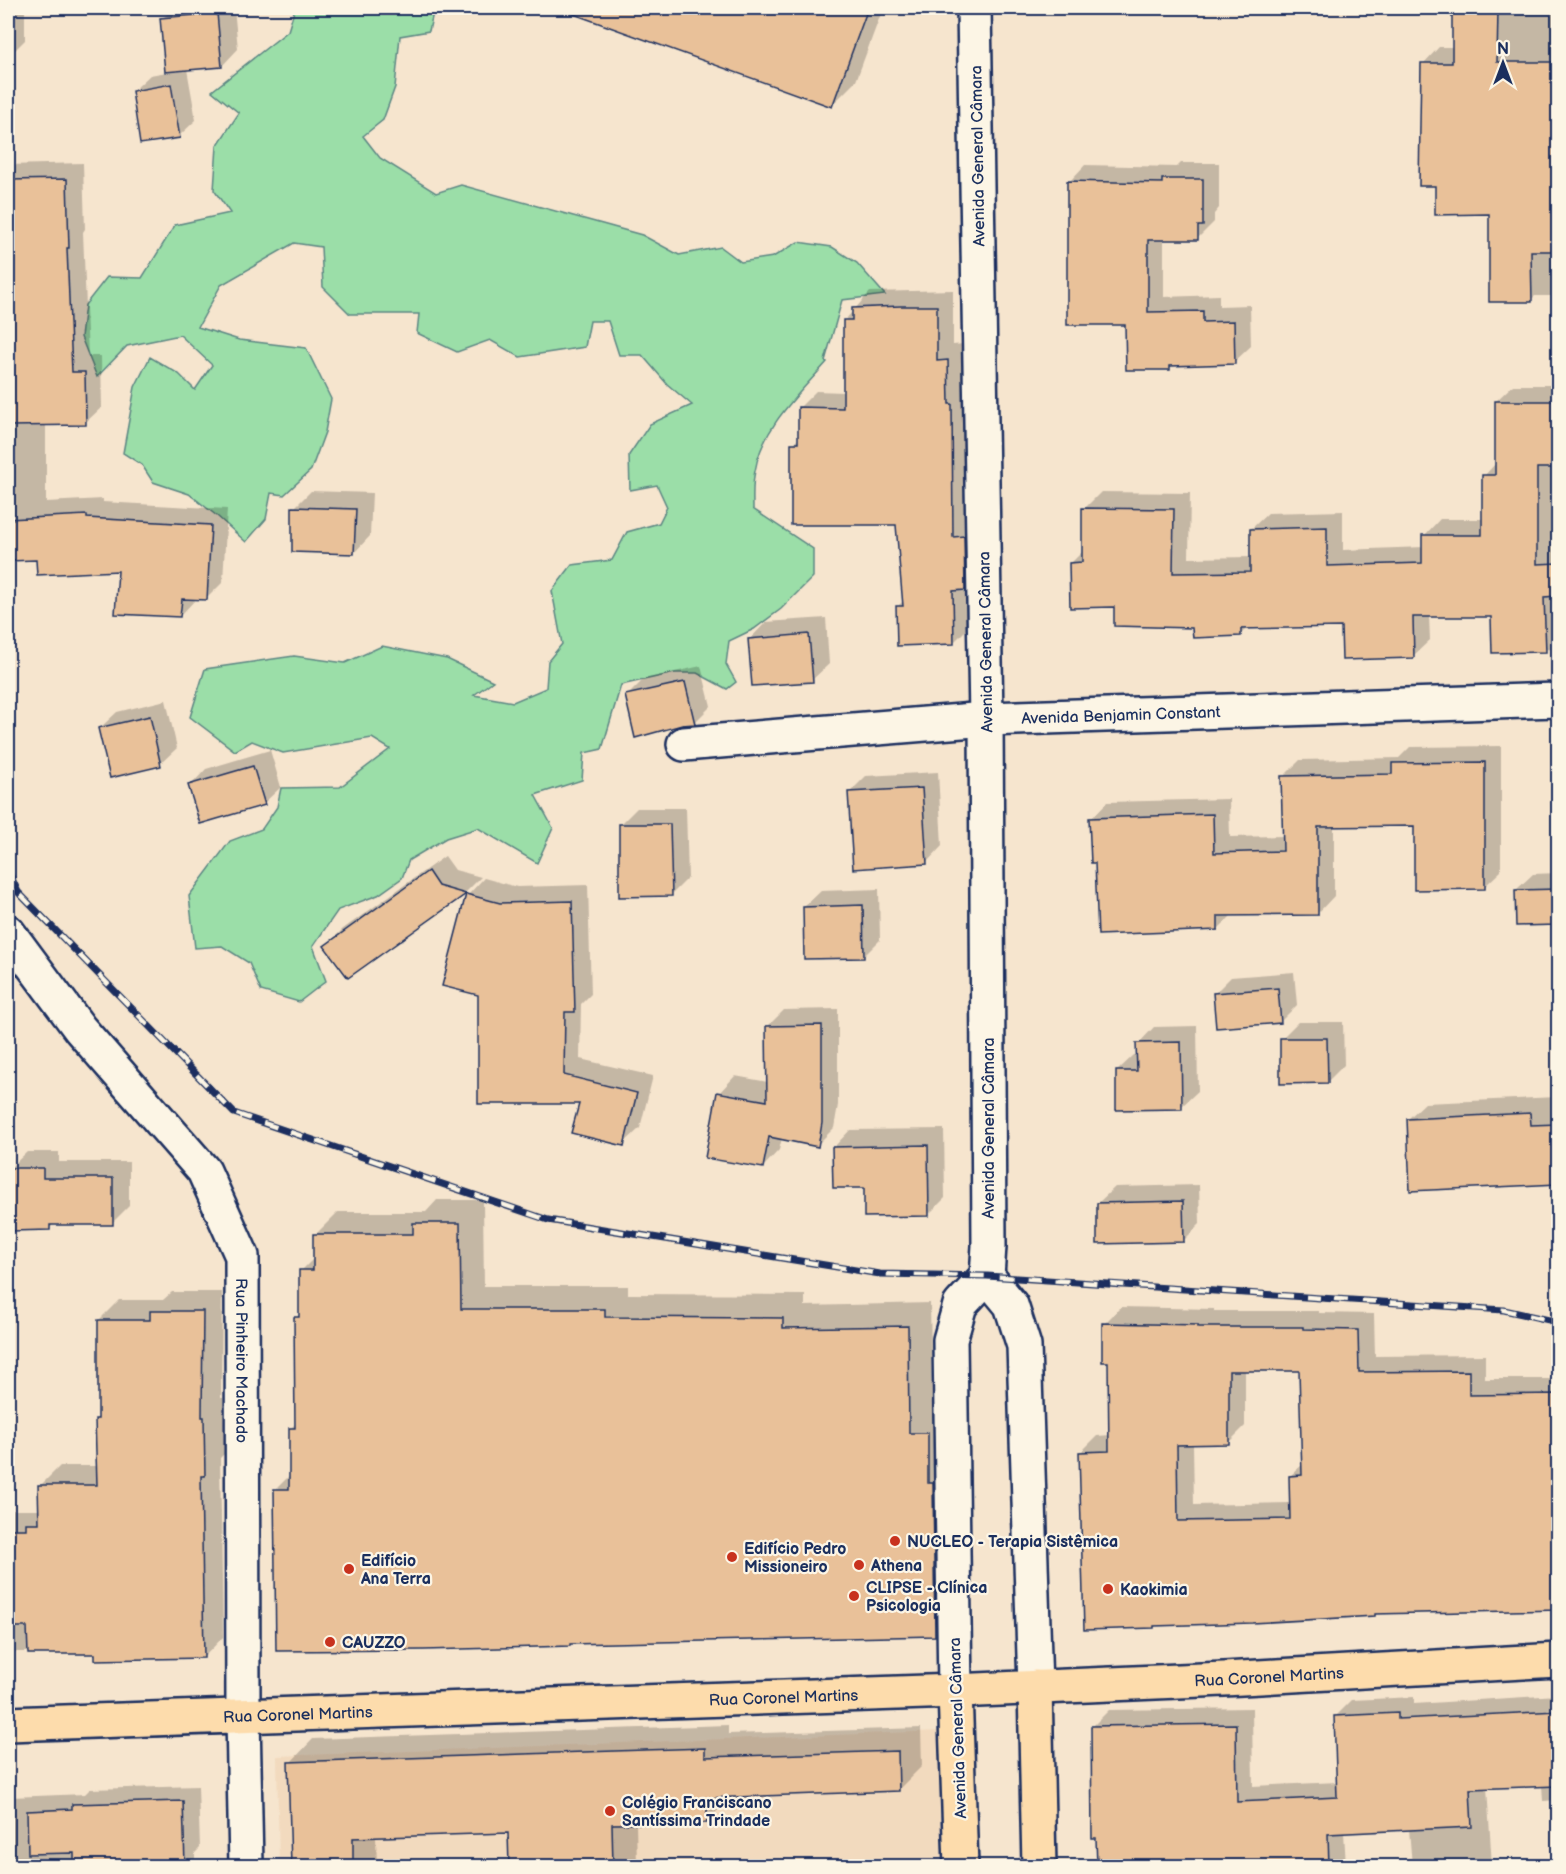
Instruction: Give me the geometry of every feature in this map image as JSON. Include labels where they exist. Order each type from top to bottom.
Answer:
[{"type":"main road","name":"Rua Coronel Martins","points":[[8,1724],[955,1691],[1224,1679],[1558,1660]]},
{"type":"main road","points":[[1035,1687],[1039,1866]]},
{"type":"main road","name":"Avenida General Câmara","points":[[955,1691],[961,1866]]},
{"type":"street","name":"Avenida General Câmara","points":[[955,1691],[950,1340],[960,1305],[987,1276],[989,1234],[986,719],[974,8]]},
{"type":"street","name":"Avenida Benjamin Constant","points":[[684,744],[986,719],[1558,700]]},
{"type":"street","name":"Rua Pinheiro Machado","points":[[8,932],[80,1029],[204,1171],[242,1256],[243,1716],[246,1866]]},
{"type":"street","points":[[987,1276],[1011,1305],[1024,1346],[1035,1687]]},
{"type":"shaded area","name":"Colégio Franciscano Santíssima Trindade","points":[[940,1731],[944,1866],[279,1866],[277,1756]]},
{"type":"green space","points":[[295,8],[434,8],[429,31],[400,36],[395,87],[383,120],[363,136],[380,158],[436,193],[461,185],[642,235],[679,255],[721,247],[741,262],[773,257],[798,242],[832,247],[857,263],[885,295],[842,300],[825,361],[827,362],[783,412],[765,440],[759,455],[753,480],[753,509],[813,549],[813,577],[781,609],[754,629],[729,641],[726,664],[736,682],[727,689],[697,673],[675,673],[621,685],[602,749],[584,753],[582,780],[535,795],[553,828],[537,863],[478,828],[446,838],[409,860],[402,878],[378,895],[338,910],[313,946],[326,981],[299,1002],[261,991],[249,963],[222,946],[195,948],[189,896],[230,841],[262,829],[277,807],[281,788],[340,787],[390,749],[372,738],[283,753],[252,741],[235,751],[190,717],[205,669],[294,656],[345,663],[382,646],[447,659],[493,681],[474,695],[513,702],[546,688],[548,661],[562,644],[552,591],[572,565],[612,560],[627,532],[659,523],[667,507],[657,485],[630,490],[629,455],[650,424],[692,405],[667,384],[642,355],[619,355],[608,321],[590,321],[585,347],[520,357],[490,340],[457,352],[417,333],[419,314],[350,314],[323,287],[321,247],[294,243],[221,285],[198,327],[239,340],[306,348],[331,399],[325,432],[311,470],[284,495],[271,493],[266,519],[246,542],[189,494],[153,482],[142,465],[123,453],[135,387],[150,357],[179,374],[195,390],[212,365],[180,335],[127,346],[97,377],[81,337],[85,305],[107,277],[142,278],[175,225],[230,213],[214,190],[217,146],[239,113],[212,91],[288,31]]},
{"type":"building","points":[[569,8],[868,8],[832,107],[568,12]]},
{"type":"building","points":[[1452,11],[1498,11],[1497,62],[1558,62],[1558,251],[1531,251],[1532,302],[1489,302],[1489,214],[1435,215],[1435,186],[1419,186],[1421,63],[1452,63]]},
{"type":"building","points":[[217,13],[222,67],[165,72],[160,18]]},
{"type":"building","points":[[171,84],[180,138],[140,144],[132,91]]},
{"type":"building","points":[[67,179],[72,372],[85,372],[86,425],[8,426],[8,180]]},
{"type":"building","points":[[1162,179],[1203,179],[1203,226],[1198,226],[1198,240],[1148,240],[1148,312],[1203,311],[1203,322],[1234,321],[1235,364],[1170,366],[1170,370],[1126,370],[1125,325],[1067,325],[1067,181],[1162,183]]},
{"type":"building","points":[[937,306],[937,361],[948,360],[949,404],[952,404],[953,537],[964,536],[965,590],[953,591],[954,644],[897,646],[896,606],[903,606],[896,525],[791,525],[791,443],[798,443],[798,407],[843,408],[843,320],[852,320],[852,308]]},
{"type":"building","points":[[1495,401],[1558,401],[1558,468],[1537,468],[1537,564],[1558,563],[1558,596],[1544,597],[1546,652],[1492,653],[1491,617],[1413,617],[1414,658],[1342,660],[1341,627],[1241,629],[1241,636],[1193,638],[1192,628],[1114,626],[1114,607],[1070,608],[1069,563],[1082,562],[1082,508],[1174,509],[1173,573],[1250,572],[1250,529],[1327,527],[1327,566],[1422,563],[1422,535],[1482,535],[1482,475],[1495,475]]},
{"type":"building","points":[[292,507],[356,509],[354,554],[292,552]]},
{"type":"building","points":[[87,515],[87,518],[211,525],[207,600],[182,599],[180,617],[115,614],[118,571],[37,575],[36,560],[8,561],[8,519]]},
{"type":"building","points":[[809,634],[813,682],[752,686],[748,639]]},
{"type":"building","points":[[685,682],[695,724],[682,725],[635,738],[625,695]]},
{"type":"building","points":[[150,716],[161,766],[110,778],[98,728]]},
{"type":"building","points":[[1485,762],[1485,889],[1414,890],[1414,826],[1318,827],[1318,915],[1218,916],[1218,930],[1098,935],[1095,863],[1091,863],[1089,818],[1213,814],[1214,853],[1283,851],[1281,776],[1392,774],[1392,763]]},
{"type":"building","points":[[253,766],[265,805],[200,824],[188,785]]},
{"type":"building","points":[[922,788],[927,864],[853,869],[848,792]]},
{"type":"building","points":[[619,824],[670,824],[672,896],[619,897]]},
{"type":"building","points":[[428,871],[438,886],[466,894],[348,978],[324,946]]},
{"type":"building","points":[[1558,889],[1558,925],[1516,926],[1515,890]]},
{"type":"building","points":[[466,894],[500,903],[572,901],[575,1012],[565,1012],[564,1075],[637,1093],[624,1146],[571,1133],[579,1104],[478,1104],[478,995],[442,986]]},
{"type":"building","points":[[863,905],[864,958],[804,959],[803,907]]},
{"type":"building","points":[[1278,988],[1281,1023],[1216,1028],[1213,993]]},
{"type":"building","points":[[822,1025],[822,1123],[818,1147],[769,1137],[763,1168],[705,1158],[717,1092],[767,1101],[766,1026]]},
{"type":"building","points":[[1280,1038],[1327,1038],[1328,1083],[1280,1084]]},
{"type":"building","points":[[1181,1042],[1182,1109],[1116,1110],[1116,1071],[1137,1071],[1136,1043]]},
{"type":"building","points":[[1530,1113],[1531,1125],[1558,1124],[1558,1184],[1410,1191],[1407,1119]]},
{"type":"building","points":[[928,1145],[929,1216],[864,1217],[864,1188],[833,1188],[832,1147]]},
{"type":"building","points":[[9,1168],[43,1168],[43,1178],[113,1178],[113,1225],[50,1225],[50,1230],[10,1231]]},
{"type":"building","points":[[1183,1201],[1184,1242],[1097,1244],[1097,1203]]},
{"type":"building","points":[[413,1223],[460,1223],[461,1309],[605,1309],[605,1317],[783,1318],[783,1328],[908,1326],[909,1433],[928,1433],[928,1483],[933,1483],[935,1636],[570,1644],[570,1646],[424,1650],[276,1651],[274,1489],[289,1489],[289,1428],[295,1428],[294,1317],[299,1317],[299,1270],[313,1270],[313,1234],[413,1234]]},
{"type":"building","points":[[150,1311],[203,1311],[202,1417],[204,1417],[205,1476],[201,1476],[204,1658],[95,1660],[95,1654],[28,1654],[27,1627],[8,1627],[8,1529],[26,1529],[26,1523],[39,1523],[38,1485],[97,1485],[95,1419],[98,1419],[98,1320],[150,1320]]},
{"type":"building","points":[[1102,1323],[1358,1330],[1359,1372],[1469,1371],[1469,1395],[1558,1394],[1558,1610],[1375,1614],[1375,1616],[1252,1623],[1084,1630],[1079,1452],[1109,1451],[1108,1362],[1102,1362]],"holes":[[[1229,1371],[1299,1371],[1302,1475],[1289,1476],[1290,1519],[1178,1521],[1177,1445],[1229,1444]]]},
{"type":"building","points":[[1558,1711],[1558,1786],[1470,1789],[1472,1827],[1328,1834],[1329,1866],[1097,1866],[1096,1838],[1092,1838],[1091,1726],[1236,1724],[1237,1802],[1337,1797],[1334,1716],[1398,1713],[1398,1719]]},
{"type":"building","points":[[705,1748],[705,1757],[898,1751],[899,1791],[707,1798],[707,1823],[612,1824],[613,1866],[509,1866],[508,1833],[353,1838],[353,1866],[291,1866],[288,1762]]},
{"type":"building","points":[[183,1801],[185,1865],[74,1866],[74,1853],[28,1854],[27,1811],[72,1809],[72,1804]]},
{"type":"railway","points":[[8,870],[18,892],[234,1113],[548,1220],[880,1274],[987,1276],[1504,1310],[1558,1322]]},
{"type":"place","name":"NUCLEO - Terapia Sistêmica","points":[[895,1541]]},
{"type":"place","name":"Edifício Pedro Missioneiro","points":[[732,1557]]},
{"type":"place","name":"Athena","points":[[859,1565]]},
{"type":"place","name":"Edifício Ana Terra","points":[[349,1569]]},
{"type":"place","name":"Kaokimia","points":[[1108,1589]]},
{"type":"place","name":"CLIPSE - Clínica Psicologia","points":[[854,1596]]},
{"type":"place","name":"CAUZZO","points":[[330,1642]]},
{"type":"place","name":"Colégio Franciscano Santíssima Trindade","points":[[610,1811]]}]
